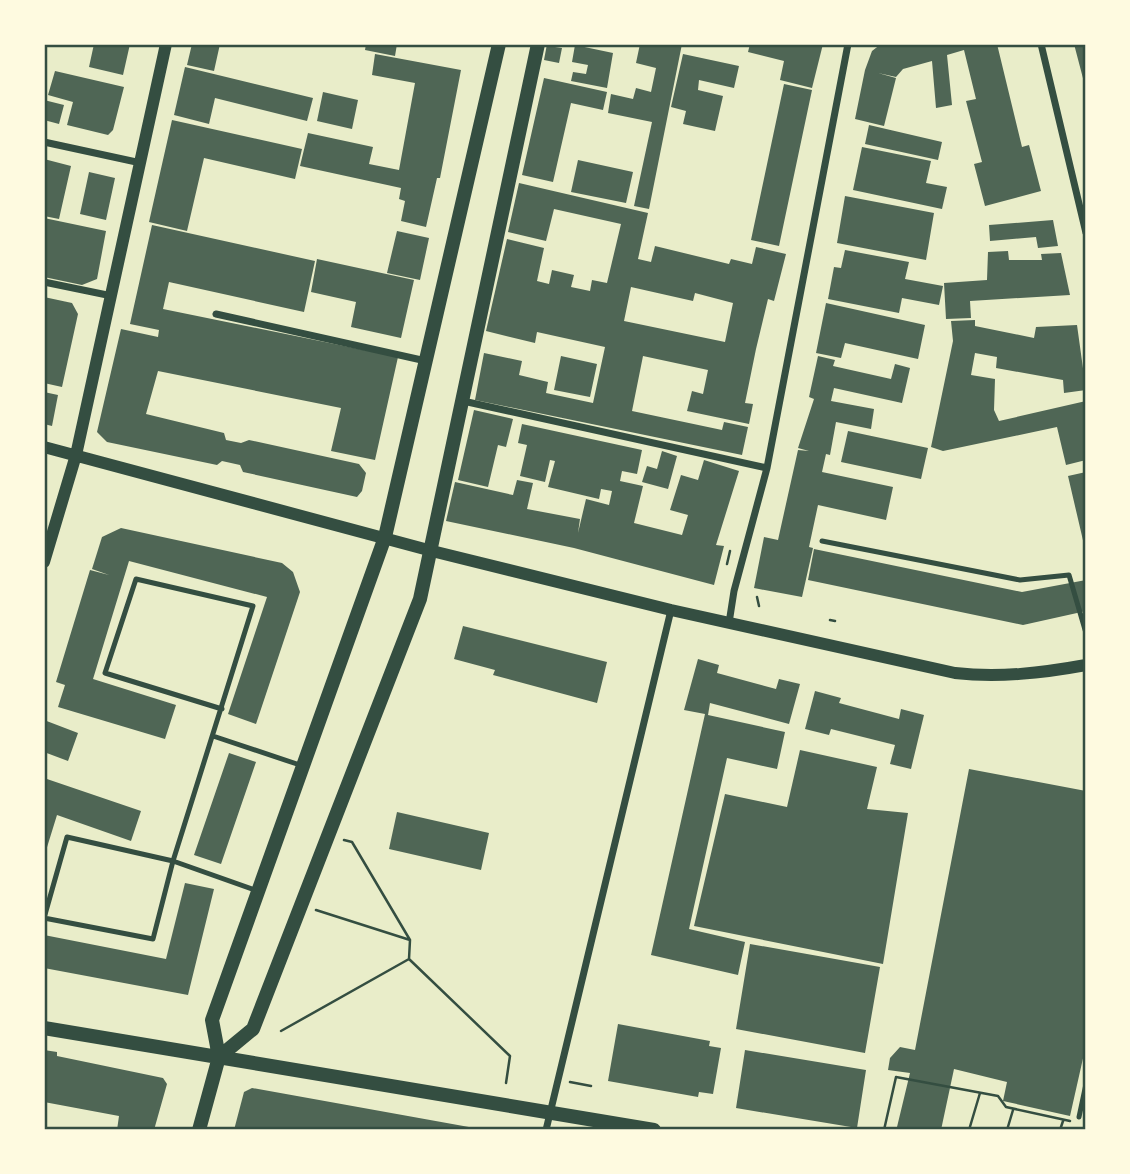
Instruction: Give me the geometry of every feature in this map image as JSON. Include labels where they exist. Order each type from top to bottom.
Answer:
[{"type":"main road","points":[[199,1130],[219,1057],[212,1020],[385,537],[499,44]]},
{"type":"main road","points":[[219,1057],[253,1029],[420,599],[538,44]]},
{"type":"main road","points":[[44,1028],[654,1130]]},
{"type":"street","points":[[44,562],[76,454],[113,296],[166,44]]},
{"type":"street","points":[[729,624],[734,591],[767,468],[848,44]]},
{"type":"street","points":[[1041,44],[1086,233]]},
{"type":"street","points":[[44,142],[141,163]]},
{"type":"street","points":[[44,282],[113,296]]},
{"type":"street","points":[[216,314],[427,362]]},
{"type":"street","points":[[463,401],[767,468]]},
{"type":"street","points":[[44,447],[432,551],[729,624],[955,673],[984,676],[1043,673],[1086,666]]},
{"type":"street","points":[[547,1130],[671,610]]},
{"type":"lane","points":[[822,541],[1020,580],[1069,575],[1086,634]]},
{"type":"lane","points":[[222,709],[104,673],[136,579],[253,606],[222,709],[173,861],[153,939],[44,918],[67,837],[173,861],[258,891]]},
{"type":"lane","points":[[213,736],[302,766]]},
{"type":"lane","points":[[1079,1117],[1086,1084]]},
{"type":"path","points":[[727,564],[730,551]]},
{"type":"path","points":[[757,597],[759,606]]},
{"type":"path","points":[[830,620],[835,621]]},
{"type":"path","points":[[328,836],[352,842],[410,940],[409,959],[510,1056],[506,1083]]},
{"type":"path","points":[[302,905],[410,940]]},
{"type":"path","points":[[281,1031],[409,959]]},
{"type":"path","points":[[884,1130],[896,1077],[998,1096],[1006,1108],[1063,1121],[1068,1122],[1079,1117]]},
{"type":"path","points":[[560,1080],[591,1086]]},
{"type":"path","points":[[969,1130],[980,1093]]},
{"type":"path","points":[[1007,1130],[1013,1109]]},
{"type":"path","points":[[1060,1130],[1063,1121]]},
{"type":"building","points":[[94,44],[130,44],[123,75],[89,67]]},
{"type":"building","points":[[192,44],[220,44],[214,71],[187,65]]},
{"type":"building","points":[[366,44],[397,44],[395,56],[365,50]]},
{"type":"building","points":[[547,44],[562,48],[559,63],[544,60]]},
{"type":"building","points":[[640,44],[682,44],[649,209],[634,206],[652,122],[608,113],[611,94],[633,99],[636,88],[651,92],[656,68],[636,63]]},
{"type":"building","points":[[750,44],[823,44],[812,88],[780,80],[784,61],[748,52]]},
{"type":"building","points":[[881,44],[997,44],[1022,147],[1029,145],[1041,191],[985,206],[974,164],[982,162],[966,101],[976,99],[964,50],[947,55],[952,105],[936,108],[932,61],[903,69],[896,77],[878,73],[896,78],[884,126],[855,119],[865,70],[872,51]]},
{"type":"building","points":[[1074,44],[1086,44],[1086,86],[1085,86]]},
{"type":"building","points":[[575,45],[613,53],[607,88],[571,81],[573,72],[586,74],[588,65],[572,62]]},
{"type":"building","points":[[375,54],[461,70],[440,178],[437,178],[426,227],[401,221],[405,201],[399,199],[401,188],[300,166],[308,133],[373,147],[369,164],[399,170],[415,83],[372,75]]},
{"type":"building","points":[[683,54],[739,66],[734,88],[699,80],[698,90],[723,96],[715,131],[683,124],[686,111],[671,107]]},
{"type":"building","points":[[185,67],[313,98],[307,121],[215,98],[209,124],[174,115]]},
{"type":"building","points":[[55,71],[124,87],[113,130],[108,135],[67,125],[73,102],[48,95]]},
{"type":"building","points":[[544,78],[607,92],[603,110],[571,103],[553,182],[522,175]]},
{"type":"building","points":[[784,84],[812,90],[779,246],[751,240]]},
{"type":"building","points":[[323,92],[358,100],[352,129],[317,121]]},
{"type":"building","points":[[44,100],[64,105],[59,124],[44,120]]},
{"type":"building","points":[[172,120],[302,149],[295,179],[204,158],[187,231],[149,222]]},
{"type":"building","points":[[869,125],[942,142],[938,160],[865,144]]},
{"type":"building","points":[[862,147],[931,161],[926,183],[947,187],[942,209],[853,190]]},
{"type":"building","points":[[44,159],[71,166],[59,219],[44,216]]},
{"type":"building","points":[[578,160],[633,172],[626,203],[571,192]]},
{"type":"building","points":[[89,172],[115,178],[106,220],[80,214]]},
{"type":"building","points":[[519,183],[648,213],[638,259],[651,262],[655,246],[729,264],[731,259],[752,264],[756,247],[786,254],[774,301],[768,299],[756,349],[745,403],[753,404],[749,424],[687,411],[692,391],[703,394],[708,370],[643,356],[632,411],[722,430],[724,422],[748,427],[742,455],[475,400],[484,353],[522,361],[519,375],[548,382],[546,393],[593,403],[605,347],[537,332],[535,343],[486,331],[507,239],[544,248],[537,281],[549,284],[552,270],[574,275],[571,287],[590,291],[592,280],[607,283],[621,224],[554,209],[546,241],[508,232]],"holes":[[[631,287],[693,301],[695,293],[733,303],[725,342],[624,321]]]},
{"type":"building","points":[[845,196],[934,213],[926,260],[837,243]]},
{"type":"building","points":[[44,218],[106,231],[97,279],[82,285],[44,277]]},
{"type":"building","points":[[1053,220],[1058,246],[1038,248],[1036,237],[990,241],[989,225]]},
{"type":"building","points":[[152,225],[315,261],[304,312],[169,282],[163,309],[398,357],[375,460],[331,451],[341,408],[158,371],[146,414],[224,433],[226,440],[241,443],[249,440],[359,464],[366,473],[362,491],[357,497],[243,472],[240,465],[222,461],[217,465],[107,442],[97,432],[121,329],[158,337],[159,330],[130,324]]},
{"type":"building","points":[[397,231],[429,238],[420,280],[387,273]]},
{"type":"building","points":[[845,250],[909,262],[905,279],[943,286],[939,305],[902,298],[899,313],[828,299],[834,267],[841,268]]},
{"type":"building","points":[[1008,251],[1009,260],[1042,260],[1041,254],[1061,253],[1070,295],[970,301],[971,318],[946,319],[944,283],[987,280],[988,252]]},
{"type":"building","points":[[317,259],[414,280],[401,338],[351,327],[356,302],[311,292]]},
{"type":"building","points":[[44,297],[72,303],[78,314],[62,387],[44,383]]},
{"type":"building","points":[[826,303],[925,325],[918,359],[845,343],[841,358],[816,353]]},
{"type":"building","points":[[975,320],[975,326],[1034,338],[1036,327],[1077,325],[1086,390],[1064,393],[1063,380],[996,368],[997,357],[975,353],[971,375],[995,379],[994,410],[999,421],[1086,401],[1086,460],[1066,465],[1057,427],[943,451],[931,447],[953,341],[951,321]]},
{"type":"building","points":[[561,356],[597,364],[590,397],[554,390]]},
{"type":"building","points":[[818,356],[835,360],[833,366],[891,379],[895,364],[910,368],[902,403],[834,388],[831,401],[874,409],[871,429],[836,422],[830,455],[826,454],[822,472],[893,487],[886,520],[818,505],[809,547],[813,548],[802,597],[754,588],[764,537],[778,540],[798,450],[809,451],[798,448],[814,399],[809,397]]},
{"type":"building","points":[[44,392],[58,395],[52,426],[44,424]]},
{"type":"building","points":[[474,410],[513,419],[506,447],[498,445],[488,487],[458,480]]},
{"type":"building","points":[[522,424],[642,450],[637,474],[622,471],[620,481],[643,486],[634,523],[682,535],[688,515],[670,510],[681,475],[698,480],[704,460],[739,471],[716,545],[724,546],[714,585],[574,548],[446,521],[455,482],[513,495],[517,480],[533,483],[527,509],[580,519],[578,533],[586,499],[609,505],[612,491],[601,489],[599,499],[548,487],[555,461],[550,460],[545,482],[520,476],[527,445],[518,443]]},
{"type":"building","points":[[848,431],[928,448],[921,479],[841,462]]},
{"type":"building","points":[[662,451],[677,456],[668,489],[642,482],[647,466],[657,469]]},
{"type":"building","points":[[1086,472],[1086,549],[1085,549],[1068,476]]},
{"type":"building","points":[[121,528],[282,563],[293,572],[300,592],[256,724],[228,714],[267,597],[129,561],[93,679],[176,705],[165,739],[58,707],[65,685],[56,682],[90,570],[109,575],[92,569],[102,537]]},
{"type":"building","points":[[814,549],[1022,592],[1086,580],[1086,611],[1023,625],[808,580]]},
{"type":"building","points":[[463,626],[607,662],[597,703],[493,675],[495,670],[454,659]]},
{"type":"building","points":[[698,659],[719,665],[717,673],[776,689],[779,679],[800,684],[789,724],[710,703],[708,715],[785,732],[777,769],[727,758],[689,929],[745,942],[738,975],[651,955],[705,714],[684,710]]},
{"type":"building","points":[[815,691],[841,698],[839,703],[899,719],[901,709],[924,715],[911,769],[890,764],[895,745],[831,729],[829,735],[805,729]]},
{"type":"building","points":[[44,720],[78,733],[68,761],[44,752]]},
{"type":"building","points":[[800,750],[877,767],[867,809],[908,813],[883,964],[694,926],[725,794],[787,807]]},
{"type":"building","points":[[229,753],[256,762],[221,864],[194,855]]},
{"type":"building","points":[[969,769],[1086,791],[1086,1045],[1070,1116],[1003,1101],[1007,1082],[954,1069],[941,1130],[910,1130],[897,1127],[910,1073],[888,1070],[890,1058],[900,1047],[915,1050]]},
{"type":"building","points":[[44,778],[141,811],[131,841],[57,815],[44,857]]},
{"type":"building","points":[[397,812],[489,833],[481,870],[389,849]]},
{"type":"building","points":[[185,883],[214,889],[188,995],[44,968],[44,935],[166,959]]},
{"type":"building","points":[[750,944],[880,967],[865,1053],[736,1029]]},
{"type":"building","points":[[618,1024],[710,1041],[709,1046],[721,1048],[713,1094],[699,1092],[698,1097],[608,1081]]},
{"type":"building","points":[[44,1050],[57,1052],[57,1056],[163,1078],[167,1084],[154,1130],[117,1130],[119,1116],[44,1102]]},
{"type":"building","points":[[745,1050],[866,1070],[857,1128],[736,1108]]},
{"type":"building","points":[[252,1088],[480,1130],[234,1130],[244,1092]]}]
